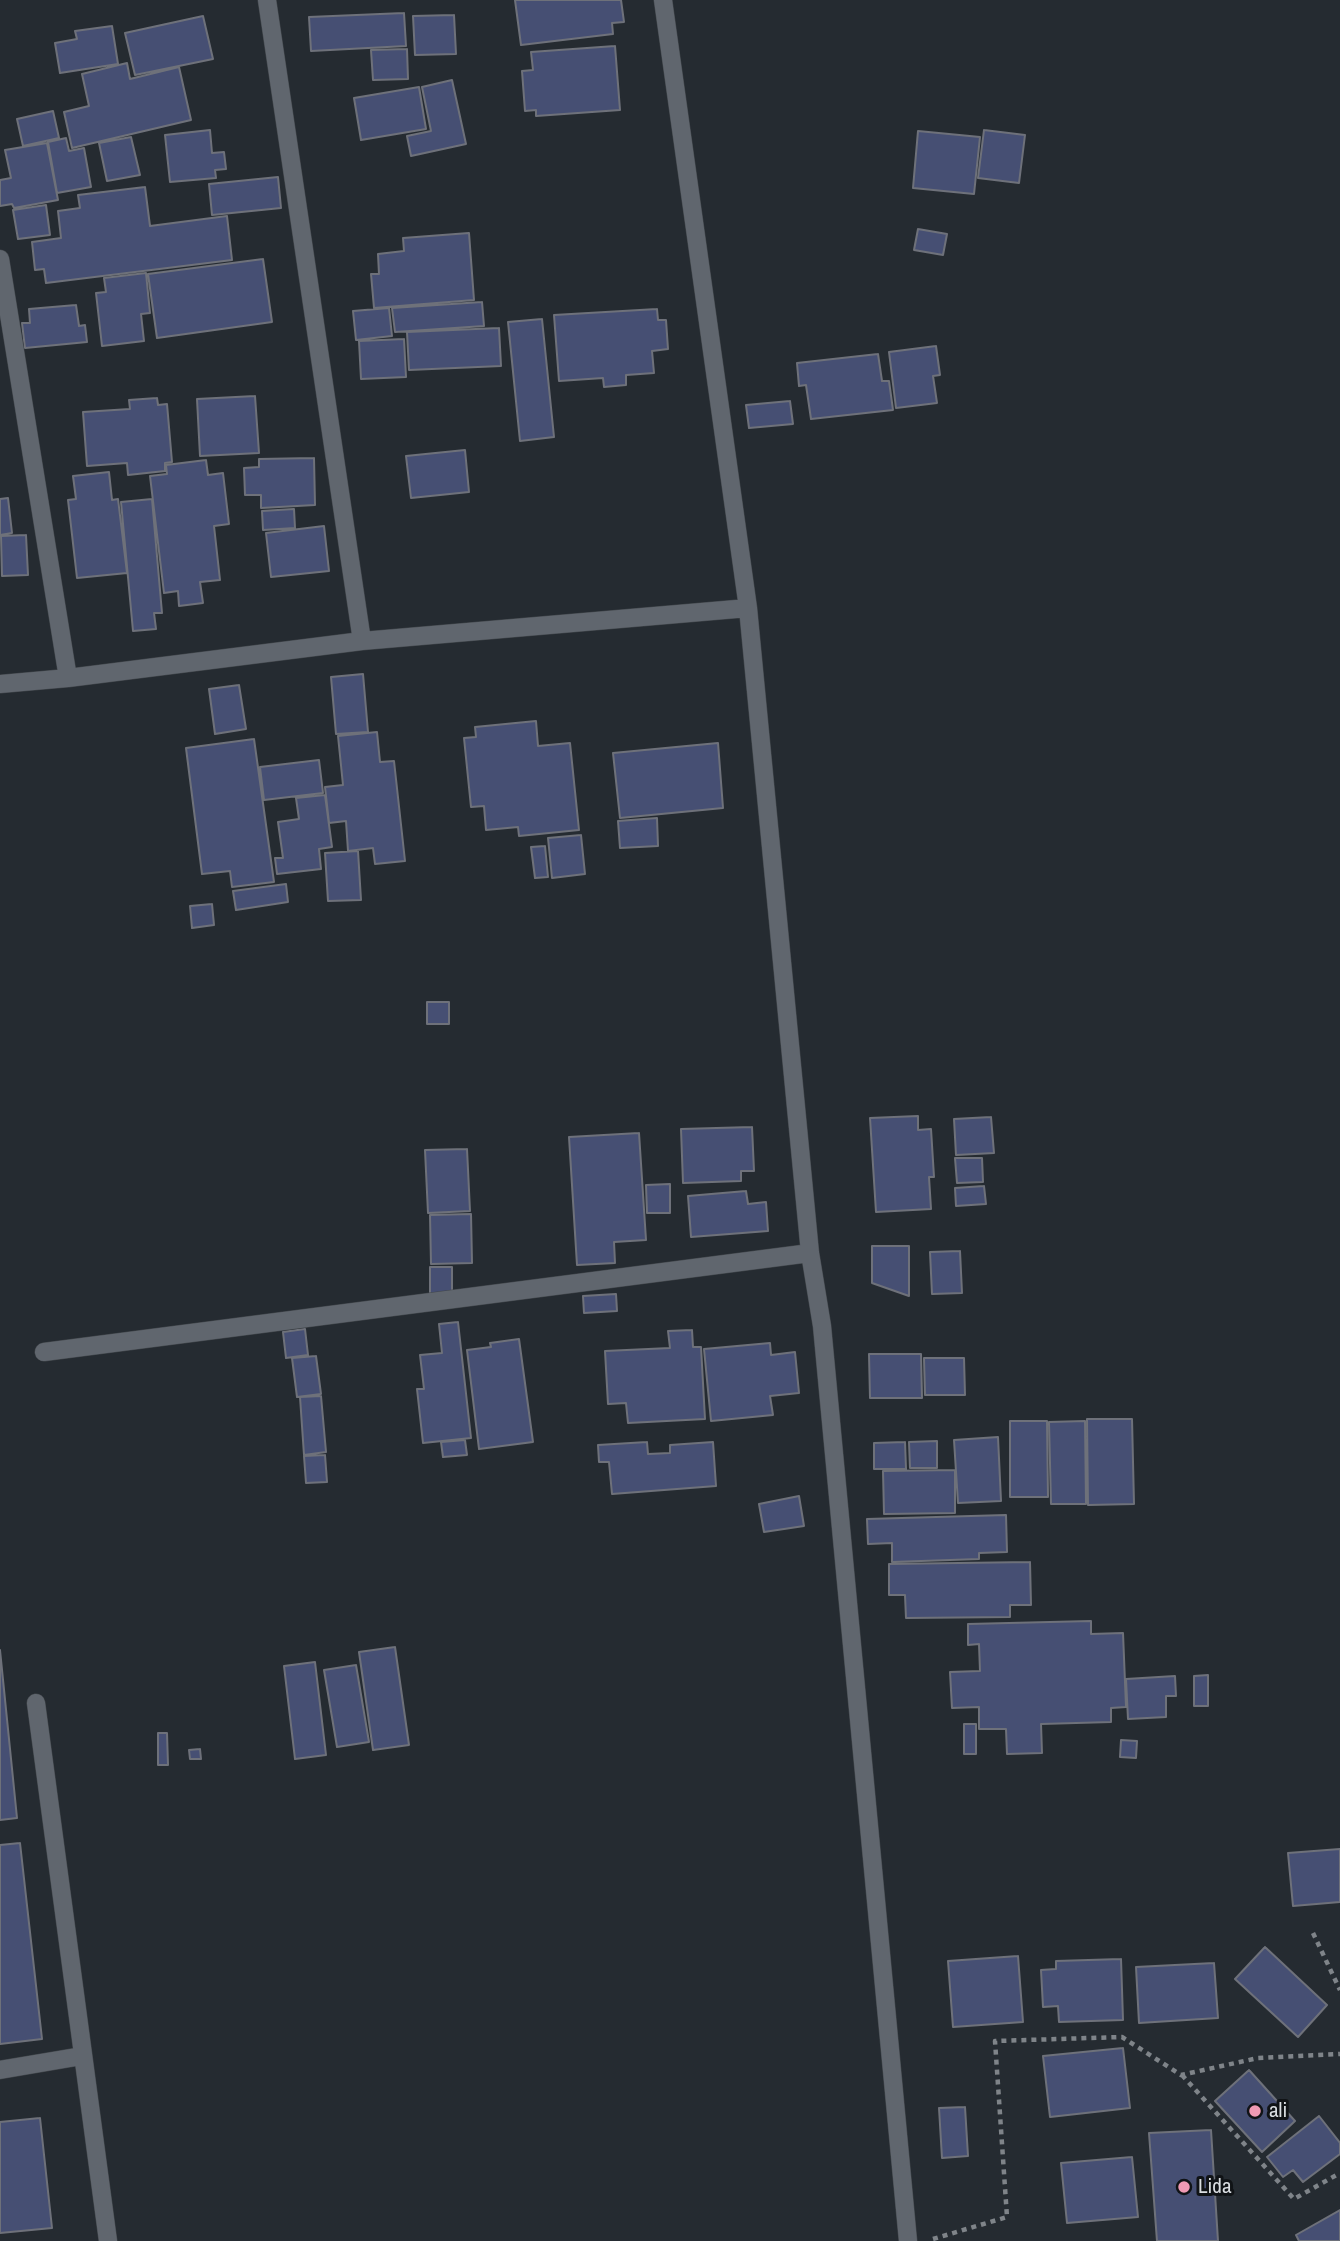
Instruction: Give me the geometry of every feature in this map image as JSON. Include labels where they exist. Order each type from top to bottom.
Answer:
[{"type":"street","points":[[267,0],[362,640]]},
{"type":"street","points":[[663,0],[748,608],[810,1254],[822,1325],[908,2241]]},
{"type":"street","points":[[0,259],[68,678]]},
{"type":"street","points":[[0,684],[68,678],[362,640],[748,608]]},
{"type":"street","points":[[44,1352],[810,1254]]},
{"type":"street","points":[[36,1703],[108,2241]]},
{"type":"street","points":[[0,2070],[82,2056]]},
{"type":"path","points":[[1314,1933],[1340,1990]]},
{"type":"path","points":[[925,2241],[1007,2217],[995,2041],[1122,2037],[1181,2075],[1294,2199],[1340,2173]]},
{"type":"path","points":[[1181,2075],[1258,2058],[1340,2054]]},
{"type":"building","points":[[515,0],[621,0],[624,22],[612,23],[613,34],[521,45]]},
{"type":"building","points":[[404,13],[406,46],[311,51],[309,17]]},
{"type":"building","points":[[454,15],[456,54],[415,55],[413,16]]},
{"type":"building","points":[[203,16],[213,59],[135,75],[125,33]]},
{"type":"building","points":[[112,26],[118,64],[60,73],[55,43],[77,39],[75,31]]},
{"type":"building","points":[[615,46],[620,110],[536,116],[536,110],[525,111],[522,71],[533,70],[531,52]]},
{"type":"building","points":[[407,49],[408,79],[373,80],[371,50]]},
{"type":"building","points":[[127,63],[130,79],[179,67],[191,120],[72,148],[64,112],[89,106],[82,74]]},
{"type":"building","points":[[452,80],[466,144],[411,156],[407,136],[431,131],[422,87]]},
{"type":"building","points":[[419,87],[426,129],[361,140],[354,98]]},
{"type":"building","points":[[53,111],[59,138],[23,146],[17,119]]},
{"type":"building","points":[[210,130],[212,153],[224,152],[226,169],[215,170],[216,178],[170,182],[165,135]]},
{"type":"building","points":[[984,130],[1025,135],[1019,183],[978,178]]},
{"type":"building","points":[[918,131],[980,137],[974,194],[913,188]]},
{"type":"building","points":[[131,137],[140,175],[107,181],[99,143]]},
{"type":"building","points":[[66,138],[69,151],[84,148],[91,187],[57,193],[48,142]]},
{"type":"building","points":[[47,143],[58,200],[14,208],[12,204],[0,206],[0,180],[11,178],[5,150]]},
{"type":"building","points":[[278,177],[281,208],[212,215],[209,184]]},
{"type":"building","points":[[145,187],[150,226],[227,216],[232,260],[46,283],[44,269],[35,270],[32,242],[61,238],[58,211],[80,208],[78,195]]},
{"type":"building","points":[[46,205],[50,235],[18,239],[13,210]]},
{"type":"building","points":[[918,229],[947,234],[943,255],[914,250]]},
{"type":"building","points":[[469,233],[474,300],[374,308],[371,274],[379,274],[378,254],[404,251],[403,238]]},
{"type":"building","points":[[263,259],[272,322],[157,338],[148,274]]},
{"type":"building","points":[[146,273],[150,313],[141,314],[144,341],[102,346],[96,293],[106,292],[104,278]]},
{"type":"building","points":[[482,302],[484,326],[395,332],[392,308]]},
{"type":"building","points":[[76,305],[79,326],[85,325],[87,342],[25,348],[22,323],[30,323],[29,309]]},
{"type":"building","points":[[389,308],[392,336],[356,340],[353,311]]},
{"type":"building","points":[[657,309],[658,320],[666,320],[668,349],[652,351],[654,373],[626,375],[626,385],[604,387],[603,378],[559,381],[554,315]]},
{"type":"building","points":[[542,319],[554,437],[520,441],[508,322]]},
{"type":"building","points":[[499,328],[501,366],[409,370],[407,332]]},
{"type":"building","points":[[404,339],[406,377],[361,379],[359,341]]},
{"type":"building","points":[[936,346],[940,375],[933,376],[937,403],[896,408],[889,352]]},
{"type":"building","points":[[878,354],[882,381],[889,381],[893,410],[811,419],[806,385],[799,386],[797,363]]},
{"type":"building","points":[[255,396],[259,453],[200,456],[197,399]]},
{"type":"building","points":[[157,398],[158,405],[167,404],[172,462],[165,463],[165,471],[128,475],[127,463],[87,466],[83,412],[130,409],[129,400]]},
{"type":"building","points":[[790,401],[793,424],[749,428],[746,405]]},
{"type":"building","points":[[465,450],[469,492],[411,498],[406,456]]},
{"type":"building","points":[[314,458],[315,505],[261,508],[261,495],[245,495],[244,468],[259,467],[259,459]]},
{"type":"building","points":[[206,460],[208,475],[223,473],[229,524],[214,526],[220,580],[200,582],[203,603],[179,606],[178,591],[164,593],[150,476],[167,474],[166,465]]},
{"type":"building","points":[[109,472],[112,500],[118,499],[127,573],[77,578],[68,500],[76,499],[73,476]]},
{"type":"building","points":[[8,498],[12,533],[0,535],[0,499]]},
{"type":"building","points":[[152,499],[162,613],[154,613],[156,629],[133,631],[121,502]]},
{"type":"building","points":[[294,509],[295,528],[263,530],[262,511]]},
{"type":"building","points":[[324,526],[329,571],[271,577],[266,533]]},
{"type":"building","points":[[26,535],[28,575],[2,576],[1,536]]},
{"type":"building","points":[[363,674],[368,732],[336,734],[331,677]]},
{"type":"building","points":[[239,685],[246,729],[215,734],[209,689]]},
{"type":"building","points":[[536,721],[538,746],[570,743],[579,830],[519,836],[518,827],[486,830],[484,806],[471,807],[464,738],[476,737],[475,727]]},
{"type":"building","points":[[377,732],[380,762],[394,761],[405,861],[375,864],[373,848],[348,851],[346,821],[329,823],[325,787],[343,785],[338,736]]},
{"type":"building","points":[[254,739],[274,882],[232,887],[230,871],[202,874],[186,748]]},
{"type":"building","points":[[718,743],[723,808],[620,818],[613,753]]},
{"type":"building","points":[[319,760],[323,793],[264,800],[260,767]]},
{"type":"building","points":[[325,795],[332,847],[319,849],[321,869],[277,874],[275,858],[283,858],[278,822],[299,819],[296,798]]},
{"type":"building","points":[[657,818],[658,846],[620,848],[618,821]]},
{"type":"building","points":[[581,835],[585,874],[552,878],[548,838]]},
{"type":"building","points":[[545,846],[548,877],[535,878],[531,847]]},
{"type":"building","points":[[358,851],[361,900],[328,901],[325,853]]},
{"type":"building","points":[[286,884],[288,902],[236,910],[233,891]]},
{"type":"building","points":[[212,904],[214,925],[192,928],[190,906]]},
{"type":"building","points":[[427,1002],[449,1002],[449,1024],[427,1024]]},
{"type":"building","points":[[918,1116],[918,1130],[931,1129],[934,1177],[929,1177],[931,1209],[876,1212],[870,1118]]},
{"type":"building","points":[[991,1117],[994,1153],[956,1155],[954,1119]]},
{"type":"building","points":[[752,1127],[754,1171],[741,1171],[741,1181],[683,1183],[681,1129]]},
{"type":"building","points":[[639,1133],[646,1240],[614,1242],[615,1263],[577,1265],[569,1137]]},
{"type":"building","points":[[467,1149],[470,1211],[428,1213],[425,1150]]},
{"type":"building","points":[[955,1158],[982,1158],[983,1182],[957,1183]]},
{"type":"building","points":[[670,1184],[670,1213],[647,1213],[646,1185]]},
{"type":"building","points":[[984,1186],[986,1204],[956,1206],[955,1188]]},
{"type":"building","points":[[746,1191],[748,1204],[766,1202],[768,1231],[691,1237],[688,1196]]},
{"type":"building","points":[[471,1214],[472,1263],[431,1264],[430,1215]]},
{"type":"building","points":[[872,1246],[909,1246],[909,1296],[872,1283]]},
{"type":"building","points":[[960,1251],[962,1293],[932,1294],[930,1252]]},
{"type":"building","points":[[430,1267],[452,1267],[452,1294],[430,1294]]},
{"type":"building","points":[[616,1294],[617,1311],[584,1313],[583,1296]]},
{"type":"building","points":[[458,1322],[471,1438],[423,1443],[417,1389],[424,1389],[420,1355],[442,1353],[439,1324]]},
{"type":"building","points":[[305,1329],[308,1355],[286,1358],[283,1332]]},
{"type":"building","points":[[692,1330],[693,1347],[701,1347],[705,1419],[628,1423],[626,1403],[608,1404],[605,1351],[670,1348],[668,1331]]},
{"type":"building","points":[[519,1339],[533,1442],[479,1449],[467,1350]]},
{"type":"building","points":[[770,1343],[771,1355],[795,1352],[799,1393],[770,1396],[773,1415],[711,1421],[704,1349]]},
{"type":"building","points":[[869,1354],[921,1354],[922,1398],[870,1398]]},
{"type":"building","points":[[316,1356],[321,1394],[297,1397],[292,1358]]},
{"type":"building","points":[[924,1358],[964,1358],[965,1395],[925,1395]]},
{"type":"building","points":[[321,1396],[326,1452],[304,1455],[300,1397]]},
{"type":"building","points":[[1087,1419],[1132,1419],[1134,1504],[1088,1505]]},
{"type":"building","points":[[1010,1421],[1047,1421],[1048,1497],[1010,1497]]},
{"type":"building","points":[[1085,1421],[1086,1504],[1051,1504],[1049,1422]]},
{"type":"building","points":[[998,1437],[1001,1501],[958,1503],[954,1440]]},
{"type":"building","points":[[465,1440],[467,1455],[443,1457],[441,1442]]},
{"type":"building","points":[[937,1441],[937,1468],[910,1468],[909,1442]]},
{"type":"building","points":[[647,1442],[648,1454],[670,1453],[670,1445],[713,1442],[716,1486],[612,1494],[609,1462],[599,1462],[598,1445]]},
{"type":"building","points":[[905,1442],[906,1469],[874,1469],[874,1443]]},
{"type":"building","points":[[325,1455],[327,1482],[306,1483],[304,1456]]},
{"type":"building","points":[[955,1470],[955,1513],[884,1514],[883,1471]]},
{"type":"building","points":[[799,1496],[804,1526],[764,1532],[759,1504]]},
{"type":"building","points":[[1006,1515],[1007,1552],[979,1553],[979,1559],[892,1562],[892,1543],[868,1544],[867,1519]]},
{"type":"building","points":[[1030,1562],[1031,1605],[1010,1605],[1010,1617],[906,1618],[905,1595],[889,1595],[889,1564]]},
{"type":"building","points":[[1091,1621],[1091,1634],[1123,1633],[1126,1707],[1111,1708],[1111,1722],[1041,1724],[1042,1753],[1007,1754],[1006,1729],[979,1729],[979,1707],[952,1708],[950,1672],[980,1671],[979,1644],[968,1645],[968,1624]]},
{"type":"building","points":[[395,1647],[409,1745],[373,1750],[359,1652]]},
{"type":"building","points":[[0,1650],[17,1818],[0,1820]]},
{"type":"building","points":[[315,1662],[326,1755],[295,1759],[284,1666]]},
{"type":"building","points":[[356,1665],[369,1742],[337,1747],[324,1670]]},
{"type":"building","points":[[1208,1675],[1208,1706],[1194,1706],[1194,1676]]},
{"type":"building","points":[[1175,1676],[1176,1696],[1166,1696],[1166,1717],[1128,1719],[1126,1679]]},
{"type":"building","points":[[964,1724],[976,1724],[976,1754],[964,1754]]},
{"type":"building","points":[[158,1733],[167,1733],[168,1765],[158,1765]]},
{"type":"building","points":[[1121,1740],[1137,1741],[1136,1758],[1120,1757]]},
{"type":"building","points":[[200,1749],[201,1759],[190,1759],[189,1750]]},
{"type":"building","points":[[20,1843],[42,2039],[0,2044],[0,1845]]},
{"type":"building","points":[[1340,1849],[1340,1902],[1293,1906],[1288,1853]]},
{"type":"building","points":[[1265,1947],[1327,2005],[1298,2037],[1235,1979]]},
{"type":"building","points":[[1018,1956],[1023,2022],[953,2027],[948,1961]]},
{"type":"building","points":[[1121,1959],[1123,2020],[1059,2022],[1058,2006],[1043,2007],[1041,1970],[1056,1969],[1056,1961]]},
{"type":"building","points":[[1214,1963],[1218,2018],[1139,2023],[1136,1967]]},
{"type":"building","points":[[1123,2048],[1130,2108],[1050,2117],[1043,2056]]},
{"type":"building","name":"ali","points":[[1249,2070],[1295,2121],[1262,2152],[1215,2101]]},
{"type":"building","points":[[965,2107],[968,2156],[942,2158],[939,2108]]},
{"type":"building","points":[[1319,2116],[1340,2143],[1340,2154],[1303,2182],[1293,2170],[1283,2177],[1267,2157]]},
{"type":"building","points":[[40,2118],[52,2228],[0,2233],[0,2122]]},
{"type":"building","name":"Lida","points":[[1211,2130],[1218,2241],[1157,2241],[1149,2133]]},
{"type":"building","points":[[1132,2157],[1138,2217],[1067,2223],[1061,2163]]},
{"type":"building","points":[[1340,2210],[1340,2241],[1299,2241],[1296,2235]]},
{"type":"place","name":"ali","points":[[1255,2111]]},
{"type":"place","name":"Lida","points":[[1184,2187]]}]
